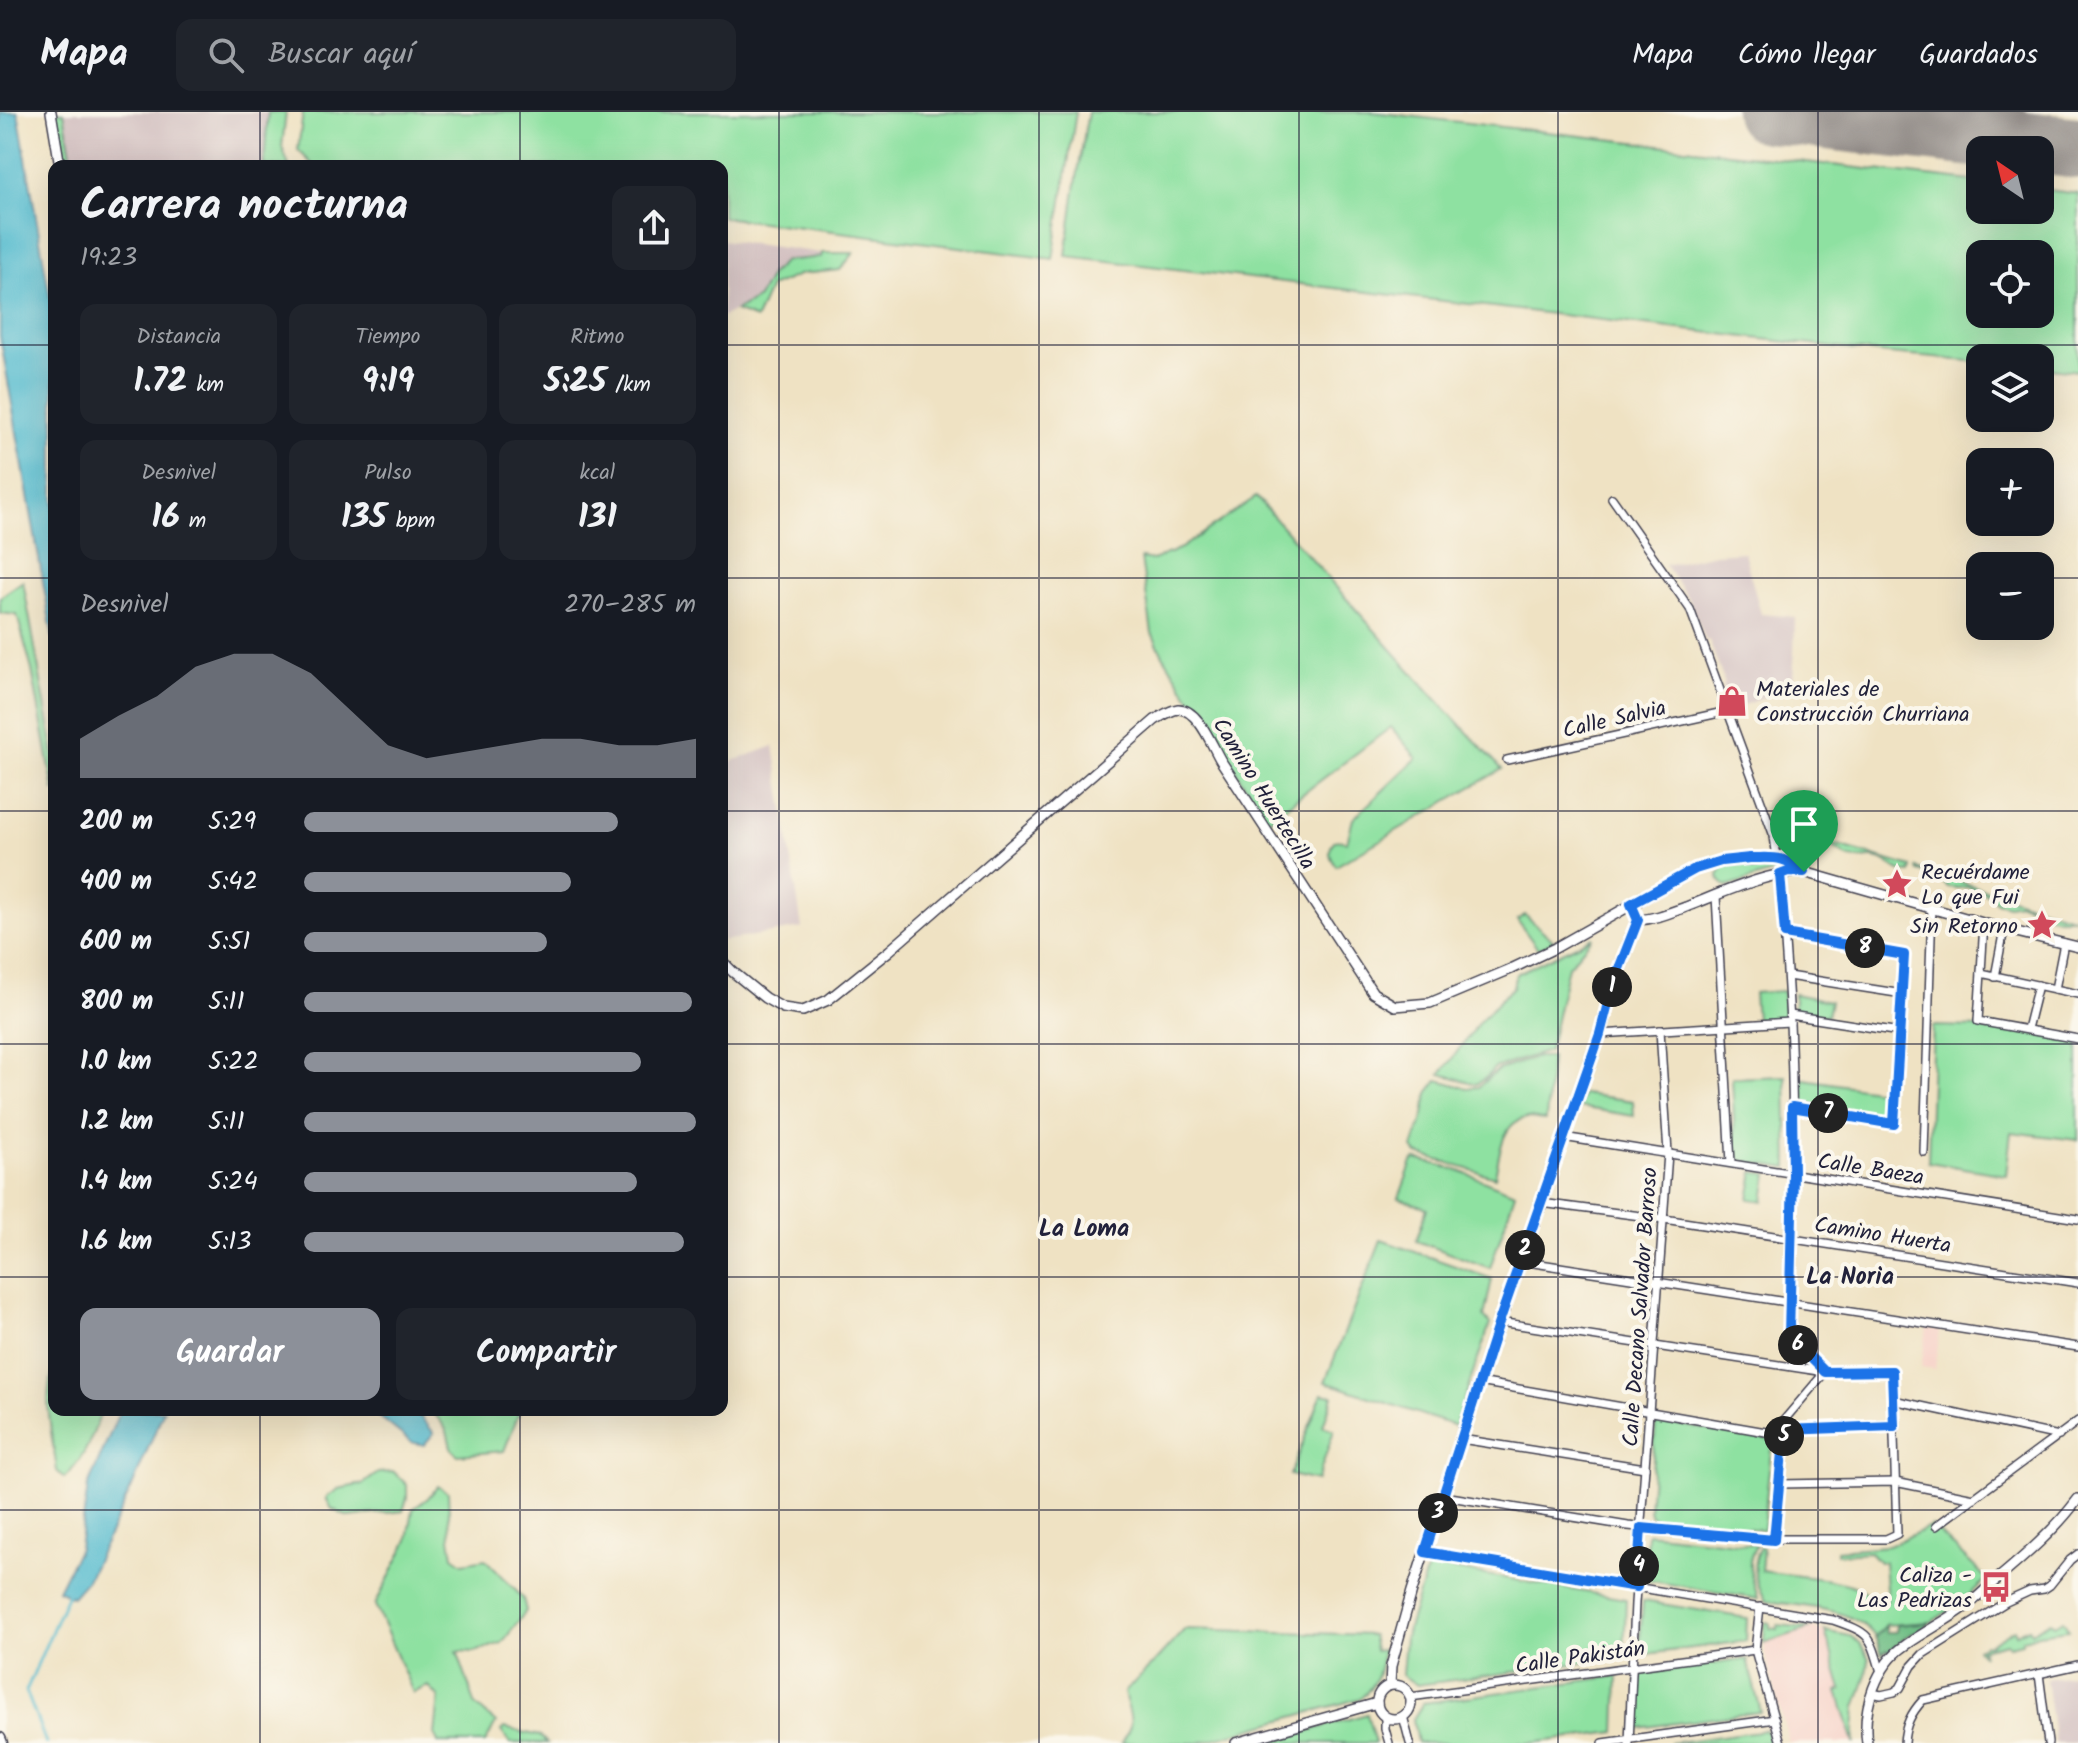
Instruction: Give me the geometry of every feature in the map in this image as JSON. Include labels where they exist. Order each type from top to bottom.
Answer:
[{"type":"street","points":[[51,112],[59,160]]},
{"type":"street","points":[[1612,498],[1690,609],[1774,836],[1777,858]]},
{"type":"street","name":"Camino Huertecilla","points":[[728,967],[765,998],[783,1008],[803,1011],[828,1000],[889,951],[1155,720],[1180,709],[1193,713],[1200,723],[1221,761],[1373,993],[1395,1006],[1430,1003],[1511,969],[1555,948],[1631,904]]},
{"type":"street","name":"Calle Salvia","points":[[1507,760],[1728,711]]},
{"type":"street","points":[[1390,1685],[1391,1666],[1479,1382],[1600,1034],[1613,984],[1638,920],[1631,904],[1695,869],[1721,861],[1777,858],[1789,860],[1804,872]]},
{"type":"street","points":[[1638,920],[1656,918],[1788,871],[1804,872],[2078,947]]},
{"type":"street","points":[[1780,874],[1788,976],[1792,1107],[1789,1336],[1825,1372]]},
{"type":"street","points":[[1716,896],[1731,1163]]},
{"type":"street","points":[[1924,1152],[1932,907]]},
{"type":"street","points":[[1984,923],[1978,1021],[2078,1039]]},
{"type":"street","points":[[1995,977],[2004,929]]},
{"type":"street","points":[[1785,934],[1904,955],[1894,1124],[1792,1107]]},
{"type":"street","points":[[2055,989],[2064,943]]},
{"type":"street","points":[[1981,973],[2078,994]]},
{"type":"street","points":[[1788,976],[1903,994]]},
{"type":"street","points":[[2027,1029],[2038,985]]},
{"type":"street","points":[[1600,1034],[1724,1027],[1790,1018],[1900,1032]]},
{"type":"street","name":"Calle Decano Salvador Barroso","points":[[1629,1741],[1668,1153],[1660,1030]]},
{"type":"street","name":"Calle Baeza","points":[[1563,1137],[2078,1219]]},
{"type":"street","name":"Camino Huerta","points":[[1541,1203],[2078,1283]]},
{"type":"street","points":[[1521,1261],[2078,1347]]},
{"type":"street","points":[[1444,1496],[1641,1528],[1774,1540],[1886,1539],[1897,1534],[1892,1371],[1825,1372],[1499,1322]]},
{"type":"street","points":[[1774,1540],[1785,1419],[1825,1372]]},
{"type":"street","points":[[1479,1382],[1766,1432],[1894,1426]]},
{"type":"street","points":[[1893,1400],[2059,1436]]},
{"type":"street","points":[[1936,1526],[2078,1421]]},
{"type":"street","points":[[1461,1439],[1645,1468]]},
{"type":"street","points":[[1780,1484],[1895,1482],[1974,1498]]},
{"type":"street","points":[[1867,1743],[1868,1708],[1872,1693],[1881,1672],[1902,1647],[1970,1604],[2013,1567],[2078,1499]]},
{"type":"street","points":[[1425,1552],[1833,1620],[1860,1629],[1873,1643],[1881,1672]]},
{"type":"street","points":[[1872,1693],[1881,1695],[1900,1688],[1923,1654],[2006,1602],[2030,1591],[2044,1589],[2078,1554]]},
{"type":"street","points":[[1760,1607],[1755,1650],[1781,1743]]},
{"type":"street","name":"Calle Pakistán","points":[[1410,1697],[1755,1650]]},
{"type":"street","points":[[1904,1743],[1909,1720],[1923,1700],[2078,1665]]},
{"type":"street","points":[[2039,1674],[2048,1743]]},
{"type":"street","points":[[1390,1685],[1402,1687],[1410,1697],[1408,1711],[1403,1716],[1385,1716],[1378,1708],[1380,1691],[1390,1685]]},
{"type":"street","points":[[1236,1743],[1252,1741],[1377,1703]]},
{"type":"street","points":[[1385,1716],[1389,1743]]},
{"type":"street","points":[[1403,1716],[1410,1743]]},
{"type":"street","points":[[1603,1743],[1775,1719]]},
{"type":"shaded area","points":[[65,112],[268,112],[264,160],[72,160]]},
{"type":"shaded area","points":[[728,241],[822,253],[821,257],[805,257],[771,274],[758,298],[728,314]]},
{"type":"shaded area","points":[[1744,552],[1761,614],[1795,617],[1793,687],[1732,709],[1709,640],[1706,641],[1690,601],[1665,565],[1715,554]]},
{"type":"shaded area","points":[[774,746],[802,928],[728,940],[728,763]]},
{"type":"shaded area","points":[[1927,1328],[1940,1330],[1935,1369],[1921,1367]]},
{"type":"shaded area","points":[[1767,1622],[1770,1628],[1778,1629],[1778,1625],[1811,1628],[1849,1636],[1866,1651],[1869,1667],[1856,1707],[1855,1743],[1789,1743],[1765,1653]]},
{"type":"shaded area","points":[[2078,1674],[2078,1743],[2055,1743],[2046,1679]]},
{"type":"green space","points":[[54,112],[64,112],[72,160],[63,160]]},
{"type":"green space","points":[[268,112],[286,112],[282,147],[287,160],[264,160]]},
{"type":"green space","points":[[303,112],[1076,112],[1053,259],[728,218],[728,160],[308,160],[298,150]]},
{"type":"green space","points":[[1088,112],[1373,112],[1966,180],[1966,224],[2054,224],[2054,191],[2078,194],[2078,371],[2054,368],[2054,344],[1966,344],[1966,361],[1888,354],[1066,256]]},
{"type":"green space","points":[[822,253],[854,253],[840,270],[801,274],[770,287],[756,319],[735,311],[758,298],[771,274],[784,261],[821,257]]},
{"type":"green space","points":[[1256,497],[1502,769],[1336,866],[1330,854],[1334,841],[1347,842],[1353,819],[1417,758],[1391,727],[1267,821],[1152,633],[1141,558],[1153,560],[1181,548]]},
{"type":"green space","points":[[23,581],[48,720],[48,758],[32,670],[17,615],[0,613],[0,597]]},
{"type":"green space","points":[[1795,834],[1912,867],[1911,873],[1878,859],[1850,858],[1830,846],[1803,839],[1796,849],[1792,848]]},
{"type":"green space","points":[[1771,862],[1791,867],[1727,887],[1720,880],[1719,874],[1725,865]]},
{"type":"green space","points":[[1917,868],[2074,918],[2046,915],[2037,908],[2019,903],[2008,905],[1997,902],[1988,894],[1967,887],[1948,887],[1936,876]]},
{"type":"green space","points":[[1525,915],[1554,941],[1538,949],[1517,920]]},
{"type":"green space","points":[[1593,937],[1568,966],[1549,1051],[1494,1068],[1476,1084],[1441,1074],[1479,1022],[1513,987],[1516,974]]},
{"type":"green space","points":[[1783,991],[1785,1019],[1756,1020],[1754,993]]},
{"type":"green space","points":[[1794,994],[1830,1001],[1827,1016],[1794,1011]]},
{"type":"green space","points":[[1933,1026],[1982,1027],[1988,1031],[1990,1026],[2078,1042],[2078,1140],[2011,1132],[2006,1175],[1928,1162]]},
{"type":"green space","points":[[1537,1057],[1551,1057],[1546,1120],[1527,1118],[1512,1126],[1500,1150],[1495,1177],[1417,1154],[1413,1148],[1428,1093],[1438,1080],[1467,1088],[1478,1087],[1498,1070]]},
{"type":"green space","points":[[1786,1076],[1788,1168],[1736,1160],[1732,1078]]},
{"type":"green space","points":[[1798,1078],[1888,1092],[1885,1117],[1802,1102]]},
{"type":"green space","points":[[1583,1094],[1633,1101],[1634,1116],[1578,1107]]},
{"type":"green space","points":[[1416,1159],[1460,1171],[1515,1193],[1490,1268],[1416,1241],[1427,1208],[1399,1198],[1412,1162]]},
{"type":"green space","points":[[1754,1172],[1768,1174],[1764,1201],[1749,1199]]},
{"type":"green space","points":[[1381,1240],[1492,1279],[1484,1317],[1490,1324],[1455,1426],[1325,1382]]},
{"type":"green space","points":[[1322,1394],[1333,1396],[1323,1426],[1334,1430],[1317,1481],[1290,1475]]},
{"type":"green space","points":[[50,1416],[100,1416],[82,1455],[64,1478],[57,1471]]},
{"type":"green space","points":[[436,1416],[518,1416],[504,1451],[458,1455],[451,1447],[444,1426]]},
{"type":"green space","points":[[1656,1421],[1772,1440],[1763,1530],[1651,1516]]},
{"type":"green space","points":[[394,1472],[407,1485],[403,1511],[348,1517],[332,1509],[326,1498],[338,1489],[363,1484],[378,1473]]},
{"type":"green space","points":[[438,1486],[448,1492],[453,1556],[463,1563],[485,1559],[523,1598],[526,1611],[502,1643],[475,1652],[457,1651],[476,1706],[496,1723],[485,1743],[438,1743],[435,1735],[439,1698],[428,1686],[413,1693],[375,1605],[408,1540],[413,1509]]},
{"type":"green space","points":[[1932,1526],[1987,1579],[1959,1604],[1931,1622],[1886,1625],[1875,1637],[1866,1627],[1841,1614],[1766,1601],[1757,1581],[1755,1561],[1760,1547],[1763,1547],[1761,1571],[1843,1583],[1863,1591],[1876,1606],[1880,1605],[1887,1601],[1884,1562],[1879,1562],[1870,1552],[1837,1554],[1837,1550],[1888,1546]]},
{"type":"green space","points":[[1647,1533],[1756,1545],[1750,1567],[1758,1599],[1645,1580]]},
{"type":"green space","points":[[1428,1565],[1626,1599],[1624,1657],[1417,1685],[1402,1675],[1405,1638]]},
{"type":"green space","points":[[1643,1601],[1747,1618],[1746,1641],[1639,1655]]},
{"type":"green space","points":[[2063,1620],[2069,1630],[2038,1634],[2009,1646],[2007,1643],[1981,1649],[1983,1656],[1977,1648],[2014,1629],[2016,1634],[2028,1628],[2031,1632],[2051,1621],[2054,1625]]},
{"type":"green space","points":[[1767,1622],[1770,1628],[1778,1629],[1778,1625],[1811,1628],[1764,1643]]},
{"type":"green space","points":[[1931,1622],[1882,1654],[1875,1637],[1886,1625],[1886,1632],[1896,1632],[1897,1625]]},
{"type":"green space","points":[[1185,1629],[1372,1635],[1375,1651],[1383,1650],[1376,1676],[1361,1698],[1199,1743],[1122,1743],[1131,1723],[1124,1692]]},
{"type":"green space","points":[[1825,1631],[1850,1636],[1860,1643],[1869,1659],[1856,1707],[1855,1743],[1838,1692],[1842,1690]]},
{"type":"green space","points":[[1747,1659],[1761,1712],[1638,1728],[1641,1674]]},
{"type":"green space","points":[[1618,1676],[1616,1732],[1532,1743],[1417,1743],[1413,1719],[1423,1703]]},
{"type":"green space","points":[[1367,1714],[1375,1743],[1266,1743]]},
{"type":"green space","points":[[504,1728],[540,1736],[547,1743],[510,1743],[501,1731]]},
{"type":"green space","points":[[1766,1730],[1770,1743],[1669,1743]]},
{"type":"water","points":[[0,112],[18,112],[48,286],[48,610],[0,336]]},
{"type":"water","points":[[117,1416],[161,1416],[131,1489],[87,1580],[72,1597],[58,1590],[79,1548],[88,1486]]},
{"type":"water","points":[[378,1416],[420,1416],[434,1433],[424,1445],[411,1442]]},
{"type":"waterway","points":[[46,1743],[26,1691],[69,1591]]},
{"type":"taxiway","points":[[2000,112],[2078,141]]},
{"type":"runway","points":[[1766,112],[2078,148]]},
{"type":"place","name":"Materiales de Construcción Churriana","points":[[1732,701]]},
{"type":"place","name":"Recuérdame Lo que Fui","points":[[1897,884]]},
{"type":"place","name":"Sin Retorno","points":[[2042,925]]},
{"type":"place","name":"Caliza - Las Pedrizas","points":[[1996,1587]]},
{"type":"district","name":"La Loma","points":[[1084,1228]]},
{"type":"district","name":"La Noria","points":[[1850,1276]]},
{"type":"route","points":[[1777,858],[1789,860],[1804,872],[1780,874],[1785,934],[1904,955],[1903,994],[1894,1124],[1792,1107],[1789,1336],[1825,1372],[1892,1371],[1894,1426],[1784,1430],[1774,1540],[1641,1528],[1637,1587],[1425,1552],[1499,1322],[1600,1034],[1613,984],[1638,920],[1631,904],[1695,869],[1721,861],[1777,858]]}]
